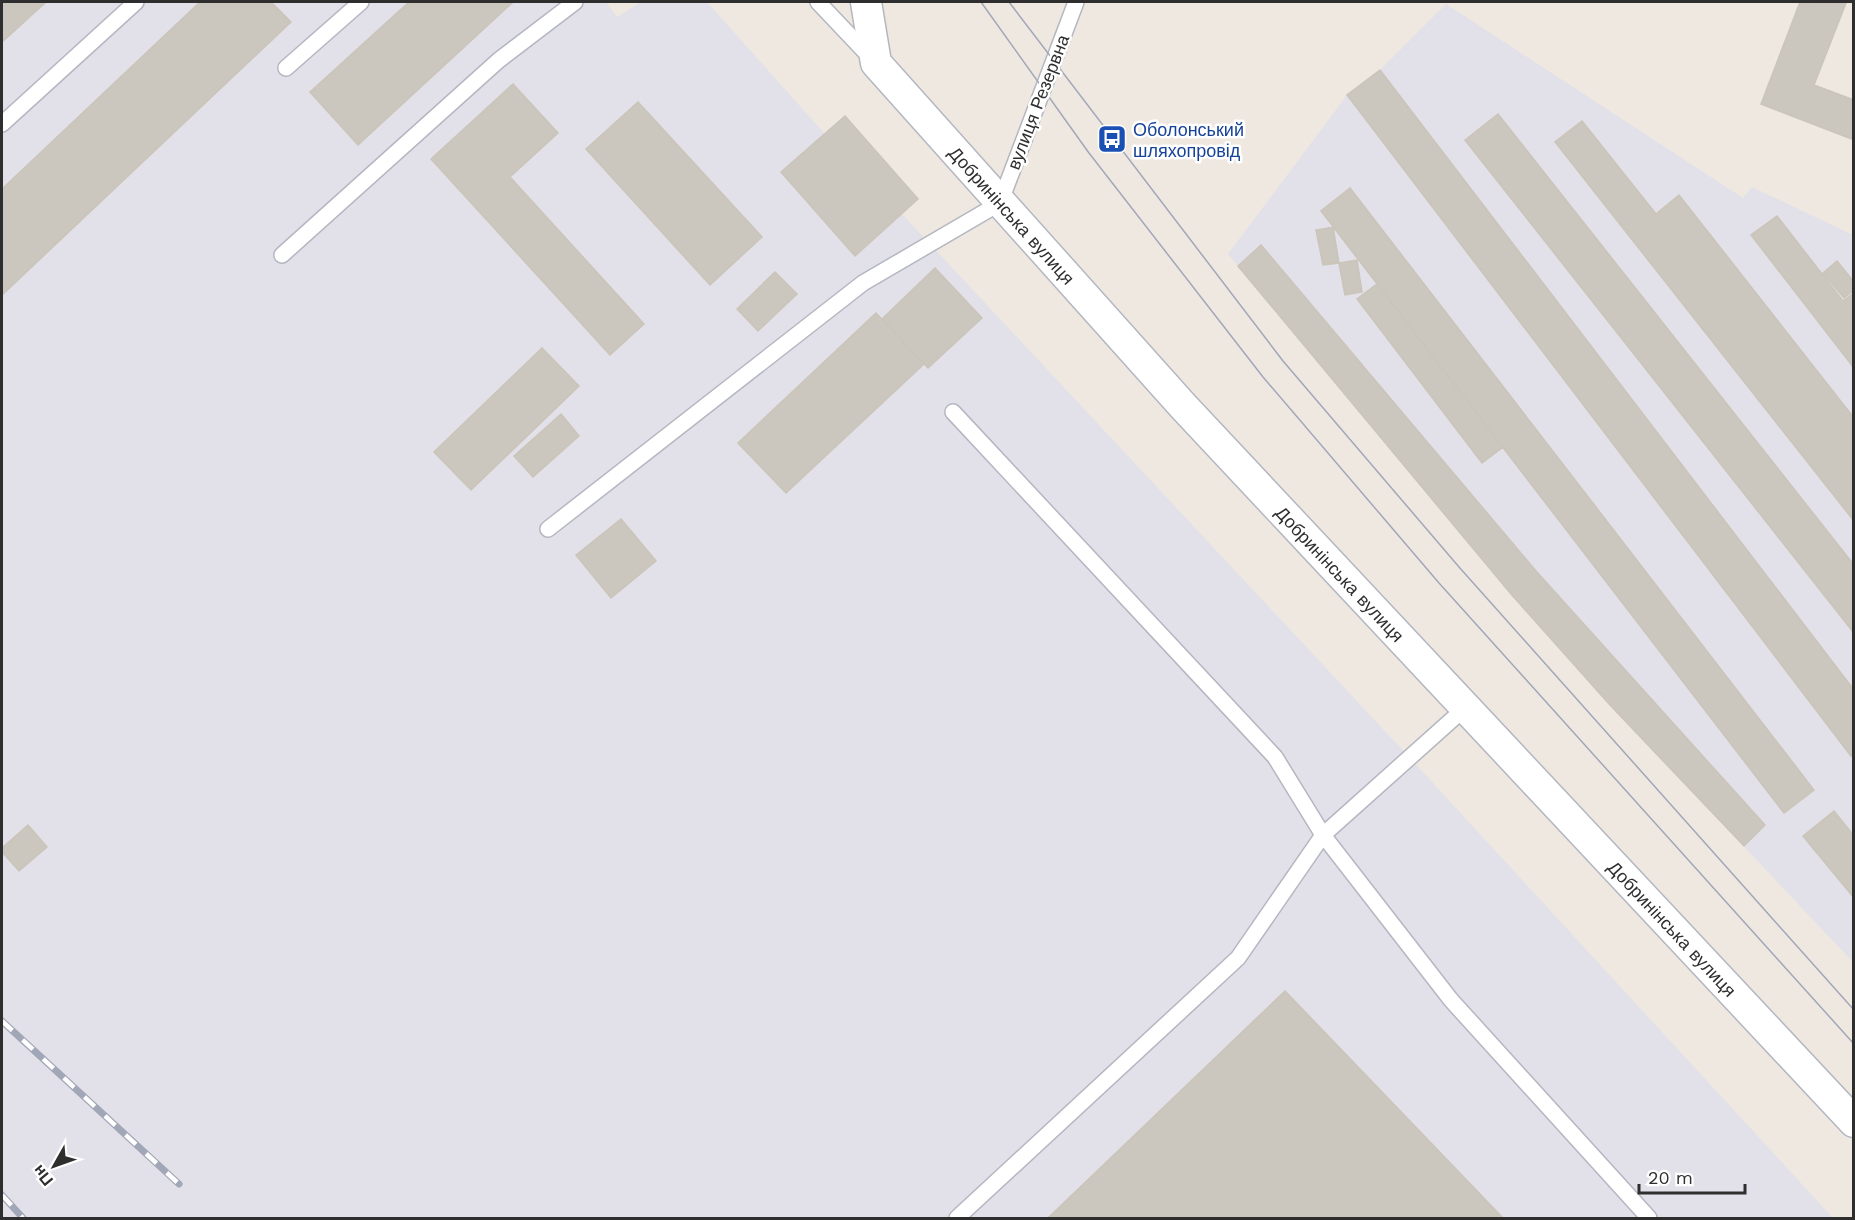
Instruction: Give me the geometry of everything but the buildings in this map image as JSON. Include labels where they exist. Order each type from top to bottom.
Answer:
[{"type":"street","points":[[866,2],[876,63]]},
{"type":"street","name":"Добринінська вулиця","points":[[876,63],[1183,406],[1854,1122]]},
{"type":"lane","points":[[2,124],[136,2]]},
{"type":"lane","points":[[286,68],[361,2]]},
{"type":"lane","points":[[282,255],[499,60],[575,2]]},
{"type":"lane","points":[[818,2],[876,63]]},
{"type":"lane","name":"вулиця Резервна","points":[[1000,203],[1076,2]]},
{"type":"lane","points":[[548,529],[863,283],[1000,203]]},
{"type":"lane","points":[[953,412],[1275,757],[1323,835],[1451,1000],[1649,1218]]},
{"type":"lane","points":[[957,1218],[1238,958],[1323,835],[1464,708]]},
{"type":"shaded area","points":[[2,2],[606,2],[617,17],[641,2],[707,2],[825,134],[782,172],[855,255],[902,214],[1410,758],[1833,1218],[2,1218]]},
{"type":"shaded area","points":[[1446,4],[1743,198],[1752,187],[1853,235],[1853,962],[1610,705],[1511,594],[1228,254],[1347,95],[1380,70]]},
{"type":"tram line","points":[[981,2],[1089,153],[1263,377],[1439,583],[1854,1044]]},
{"type":"tram line","points":[[1009,2],[1283,361],[1459,567],[1854,1010]]},
{"type":"railway","points":[[2,1021],[179,1184]]},
{"type":"railway","points":[[2,1195],[23,1218]]},
{"type":"place","name":"Оболонський шляхопровід","points":[[1112,139]]}]
